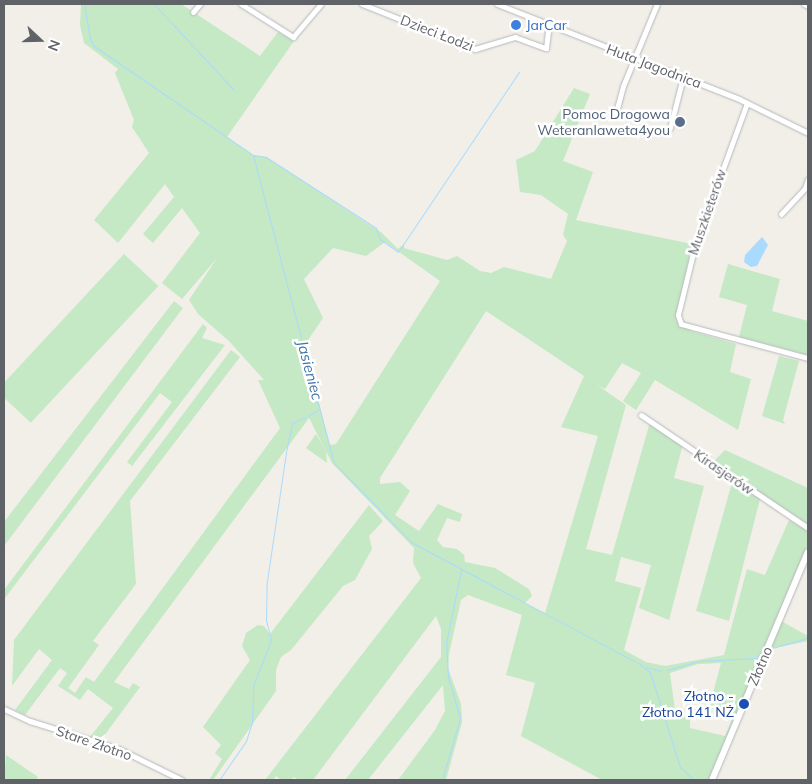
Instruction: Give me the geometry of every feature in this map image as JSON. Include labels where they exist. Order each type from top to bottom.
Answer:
[{"type":"street","points":[[193,12],[200,4]]},
{"type":"street","points":[[241,4],[293,37],[321,4]]},
{"type":"street","name":"Dzieci Łodzi","points":[[362,4],[475,49],[515,37],[546,48],[549,24]]},
{"type":"street","name":"Huta Jagodnica","points":[[497,4],[747,103],[808,133]]},
{"type":"street","points":[[615,116],[634,58],[657,4]]},
{"type":"street","points":[[804,4],[808,6]]},
{"type":"street","points":[[670,128],[683,77]]},
{"type":"street","name":"Muszkieterów","points":[[747,103],[695,245],[679,306],[680,324],[808,358]]},
{"type":"street","points":[[781,214],[804,188],[808,179]]},
{"type":"street","name":"Kirasjerów","points":[[641,415],[808,528]]},
{"type":"street","name":"Złotno","points":[[712,780],[808,552]]},
{"type":"street","name":"Stare Złotno","points":[[4,709],[30,721],[119,749],[182,780]]},
{"type":"green space","points":[[81,4],[181,4],[260,56],[278,32],[294,41],[227,137],[253,155],[266,157],[382,233],[398,249],[404,244],[404,248],[447,260],[457,256],[480,271],[491,273],[504,267],[551,279],[567,241],[563,235],[568,214],[541,195],[520,192],[516,160],[535,151],[574,88],[590,94],[563,161],[593,172],[576,220],[692,244],[676,321],[691,331],[736,344],[730,372],[751,379],[738,430],[655,380],[636,410],[623,401],[641,373],[622,363],[605,389],[597,385],[626,405],[586,549],[612,555],[650,422],[683,444],[674,478],[704,486],[669,620],[639,608],[651,565],[621,557],[615,581],[641,588],[624,650],[646,662],[665,666],[724,655],[747,569],[765,575],[789,520],[808,531],[808,547],[710,780],[602,780],[521,736],[535,683],[506,675],[522,615],[468,595],[461,600],[449,654],[448,668],[461,704],[462,722],[446,780],[398,780],[435,730],[445,711],[443,685],[368,780],[345,780],[441,657],[441,629],[436,616],[313,780],[299,780],[294,777],[291,780],[281,780],[276,776],[273,780],[265,780],[421,578],[413,563],[414,548],[332,463],[309,418],[114,682],[129,689],[133,683],[140,687],[101,740],[90,737],[113,708],[88,689],[80,700],[58,686],[67,673],[60,668],[25,715],[15,710],[52,660],[39,649],[12,686],[14,640],[231,350],[240,357],[130,501],[136,584],[93,641],[99,645],[68,688],[75,693],[86,677],[94,682],[280,428],[258,380],[264,380],[229,341],[198,314],[189,300],[217,258],[182,299],[162,283],[200,233],[182,208],[153,243],[143,234],[174,197],[165,184],[118,243],[94,220],[149,153],[132,127],[134,120],[115,73],[118,69],[84,43],[80,25]],"holes":[[[385,242],[440,281],[336,444],[330,445],[304,346],[323,318],[304,279],[333,248],[366,256]],[[486,311],[584,376],[561,427],[598,436],[545,613],[525,603],[532,596],[529,589],[495,568],[465,562],[464,555],[457,549],[443,547],[437,540],[447,518],[460,522],[462,514],[438,504],[419,531],[395,515],[410,491],[400,482],[380,484],[380,478]],[[721,663],[709,708],[735,713],[725,736],[690,728],[690,717],[676,718],[670,673],[698,664]]]},
{"type":"green space","points":[[124,254],[158,286],[31,423],[4,398],[4,383]]},
{"type":"green space","points":[[728,264],[780,279],[772,311],[808,321],[808,355],[739,337],[747,305],[719,297]]},
{"type":"green space","points":[[174,301],[183,308],[4,546],[4,522]]},
{"type":"green space","points":[[203,324],[207,328],[202,338],[225,345],[132,466],[127,462],[172,402],[160,393],[5,598],[4,590]]},
{"type":"green space","points":[[779,356],[799,361],[783,420],[785,424],[762,416]]},
{"type":"green space","points":[[316,434],[326,451],[327,463],[306,448]]},
{"type":"green space","points":[[725,450],[808,488],[808,524],[713,462]]},
{"type":"green space","points":[[733,479],[760,499],[729,621],[696,611]]},
{"type":"green space","points":[[369,505],[383,521],[369,536],[372,549],[355,580],[343,586],[291,650],[281,657],[276,670],[276,691],[213,780],[209,780],[222,759],[215,753],[221,745],[203,727],[250,660],[242,646],[246,633],[258,625],[264,626],[270,634]]},
{"type":"green space","points":[[781,621],[808,636],[808,641],[770,649]]},
{"type":"green space","points":[[6,755],[38,777],[36,780],[4,780]]},
{"type":"water","points":[[762,237],[768,245],[757,266],[751,267],[744,262],[745,255]]},
{"type":"waterway","name":"Jasieniec","points":[[84,4],[90,39],[94,46],[253,155],[334,463],[411,542],[634,661]]},
{"type":"waterway","points":[[154,4],[234,90]]},
{"type":"waterway","points":[[253,155],[266,157],[376,228],[380,239],[398,252],[519,72]]},
{"type":"waterway","points":[[308,416],[319,409]]},
{"type":"waterway","points":[[219,780],[246,741],[252,723],[253,686],[271,640],[266,620],[267,581],[286,452],[292,423],[306,417]]},
{"type":"waterway","points":[[442,780],[460,718],[448,677],[446,643],[461,570]]},
{"type":"waterway","points":[[772,648],[808,638]]},
{"type":"waterway","points":[[667,670],[699,661],[756,658],[764,648]]},
{"type":"waterway","name":"Jasieniec","points":[[637,662],[650,672],[680,767],[694,780]]},
{"type":"waterway","points":[[646,667],[662,671]]},
{"type":"place","name":"JarCar","points":[[516,25]]},
{"type":"place","name":"Pomoc Drogowa Weteranlaweta4you","points":[[680,122]]},
{"type":"place","name":"Złotno - Złotno 141 NŻ","points":[[744,704]]}]
